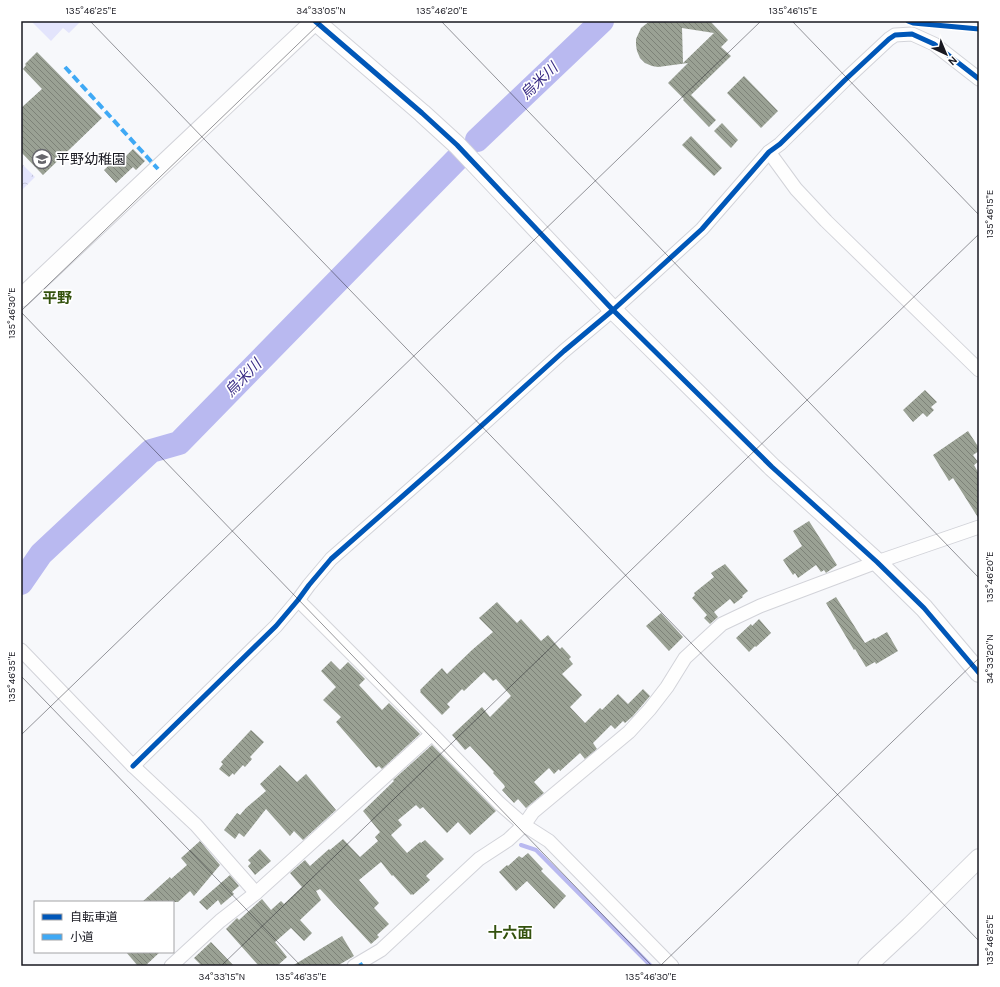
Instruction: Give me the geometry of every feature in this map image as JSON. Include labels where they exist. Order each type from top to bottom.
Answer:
[{"type":"street","points":[[21,298],[315,21],[457,145],[614,310],[772,467],[877,562],[924,608],[979,673]]},
{"type":"street","points":[[133,766],[276,626],[331,559],[448,457],[564,351],[614,310],[702,229],[770,152],[894,35],[912,34],[934,44],[979,79]]},
{"type":"street","points":[[770,152],[796,189],[826,221],[979,370]]},
{"type":"street","points":[[354,966],[381,950],[479,860],[508,840],[524,825],[533,812],[629,732],[650,709],[667,687],[685,658],[722,624],[760,606],[877,562],[979,527]]},
{"type":"street","points":[[298,600],[432,734],[498,803],[524,825],[549,841],[672,966]]},
{"type":"street","points":[[21,650],[133,766],[196,825],[256,893]]},
{"type":"street","points":[[171,966],[220,921],[256,893],[432,734]]},
{"type":"street","points":[[866,966],[910,926],[979,858]]},
{"type":"green space","points":[[31,21],[81,21],[69,33],[63,28],[51,41]]},
{"type":"green space","points":[[21,163],[35,177],[21,191]]},
{"type":"building","points":[[651,21],[710,21],[728,40],[721,47],[731,56],[691,95],[716,120],[709,127],[668,83],[688,63],[658,67],[645,63],[640,58],[637,51],[636,39],[641,28]],"holes":[[[682,28],[714,33],[683,63]]]},
{"type":"building","name":"平野幼稚園","points":[[37,52],[102,118],[43,175],[21,152],[21,108],[42,89],[23,69],[26,65],[25,64]]},
{"type":"building","points":[[744,76],[778,111],[761,128],[727,93]]},
{"type":"building","points":[[722,123],[738,140],[731,148],[714,131]]},
{"type":"building","points":[[691,136],[722,168],[714,176],[682,145]]},
{"type":"building","points":[[133,149],[145,161],[136,170],[133,167],[116,183],[104,170],[122,153],[125,157]]},
{"type":"building","points":[[925,390],[937,402],[931,407],[934,410],[927,417],[923,413],[913,422],[903,410]]},
{"type":"building","points":[[968,431],[979,448],[979,451],[973,455],[978,462],[974,465],[979,474],[979,519],[953,478],[949,481],[933,455]]},
{"type":"building","points":[[809,521],[837,565],[826,573],[824,570],[821,572],[816,565],[798,578],[795,573],[793,575],[783,560],[802,546],[793,531]]},
{"type":"building","points":[[725,564],[748,591],[734,604],[730,599],[714,612],[718,617],[710,624],[704,618],[707,615],[692,598],[695,595],[694,593],[714,577],[711,573]]},
{"type":"building","points":[[836,597],[865,643],[887,632],[898,651],[876,664],[875,662],[866,667],[826,603]]},
{"type":"building","points":[[497,602],[517,623],[521,619],[541,641],[548,635],[560,649],[562,647],[571,657],[569,659],[573,664],[562,674],[582,695],[570,707],[585,723],[600,708],[602,710],[618,694],[628,704],[643,689],[650,696],[625,723],[623,721],[615,729],[611,725],[593,743],[597,749],[585,759],[580,753],[560,771],[559,769],[554,774],[549,768],[534,782],[544,793],[526,808],[518,799],[514,803],[502,790],[505,787],[493,773],[494,772],[470,746],[465,750],[452,735],[482,707],[490,717],[511,696],[496,679],[493,681],[484,672],[464,691],[462,689],[447,704],[450,707],[442,715],[420,692],[420,690],[442,668],[447,674],[493,632],[479,618]]},
{"type":"building","points":[[661,613],[683,637],[669,651],[646,626]]},
{"type":"building","points":[[759,619],[771,633],[749,652],[736,638],[751,624],[752,626]]},
{"type":"building","points":[[331,661],[340,670],[348,662],[365,679],[359,685],[382,710],[389,703],[420,734],[382,769],[379,766],[376,768],[336,722],[341,717],[323,700],[336,687],[321,671]]},
{"type":"building","points":[[251,730],[264,742],[250,757],[252,759],[245,767],[243,765],[234,775],[233,773],[229,777],[219,769],[223,764],[221,762]]},
{"type":"building","points":[[432,745],[496,811],[470,835],[458,822],[447,833],[423,807],[420,809],[416,805],[398,820],[402,825],[391,835],[407,853],[420,842],[421,843],[425,840],[444,859],[426,876],[430,880],[413,895],[411,895],[393,875],[392,876],[381,862],[359,880],[379,903],[374,908],[389,924],[377,935],[379,937],[371,944],[320,889],[316,891],[321,900],[300,920],[312,933],[304,941],[291,928],[275,942],[287,957],[277,966],[259,966],[226,929],[237,918],[239,920],[262,899],[271,910],[281,901],[284,904],[302,887],[290,873],[305,860],[310,866],[343,839],[360,857],[378,841],[375,837],[380,832],[363,811],[394,781],[393,780]]},
{"type":"building","points":[[280,765],[297,782],[306,774],[336,810],[303,840],[294,831],[290,836],[266,809],[244,837],[239,833],[235,839],[224,830],[237,813],[240,815],[266,791],[260,784]]},
{"type":"building","points":[[200,841],[220,865],[194,896],[190,891],[178,902],[143,901],[170,877],[171,879],[187,865],[181,858]]},
{"type":"building","points":[[260,849],[271,861],[255,875],[248,866],[251,863],[248,860]]},
{"type":"building","points":[[528,853],[543,869],[541,871],[566,896],[554,909],[527,881],[516,891],[499,872],[519,856],[522,858]]},
{"type":"building","points":[[230,875],[239,886],[232,892],[234,894],[221,905],[218,900],[207,910],[199,902]]},
{"type":"building","points":[[342,936],[354,956],[337,966],[292,966]]},
{"type":"building","points":[[211,942],[234,966],[202,966],[194,958]]},
{"type":"building","points":[[127,953],[159,953],[145,966],[138,966]]},
{"type":"waterway","name":"烏米川","points":[[477,140],[602,21]]},
{"type":"waterway","name":"烏米川","points":[[21,583],[41,554],[151,451],[179,443],[457,159]]},
{"type":"waterway","points":[[521,845],[536,850],[651,966]]},
{"type":"marked path","points":[[65,67],[158,169]]},
{"type":"cycle path","points":[[315,21],[457,145],[613,310],[772,467],[877,562],[924,608],[979,673]]},
{"type":"cycle path","points":[[908,21],[913,23],[979,29]]},
{"type":"cycle path","points":[[133,766],[276,626],[331,559],[564,351],[613,310],[702,229],[769,152],[780,144],[889,39],[895,35],[912,34],[934,44],[979,79]]},
{"type":"place","name":"平野幼稚園","points":[[42,159]]},
{"type":"district","name":"平野","points":[[57,298]]},
{"type":"district","name":"十六面","points":[[510,933]]}]
